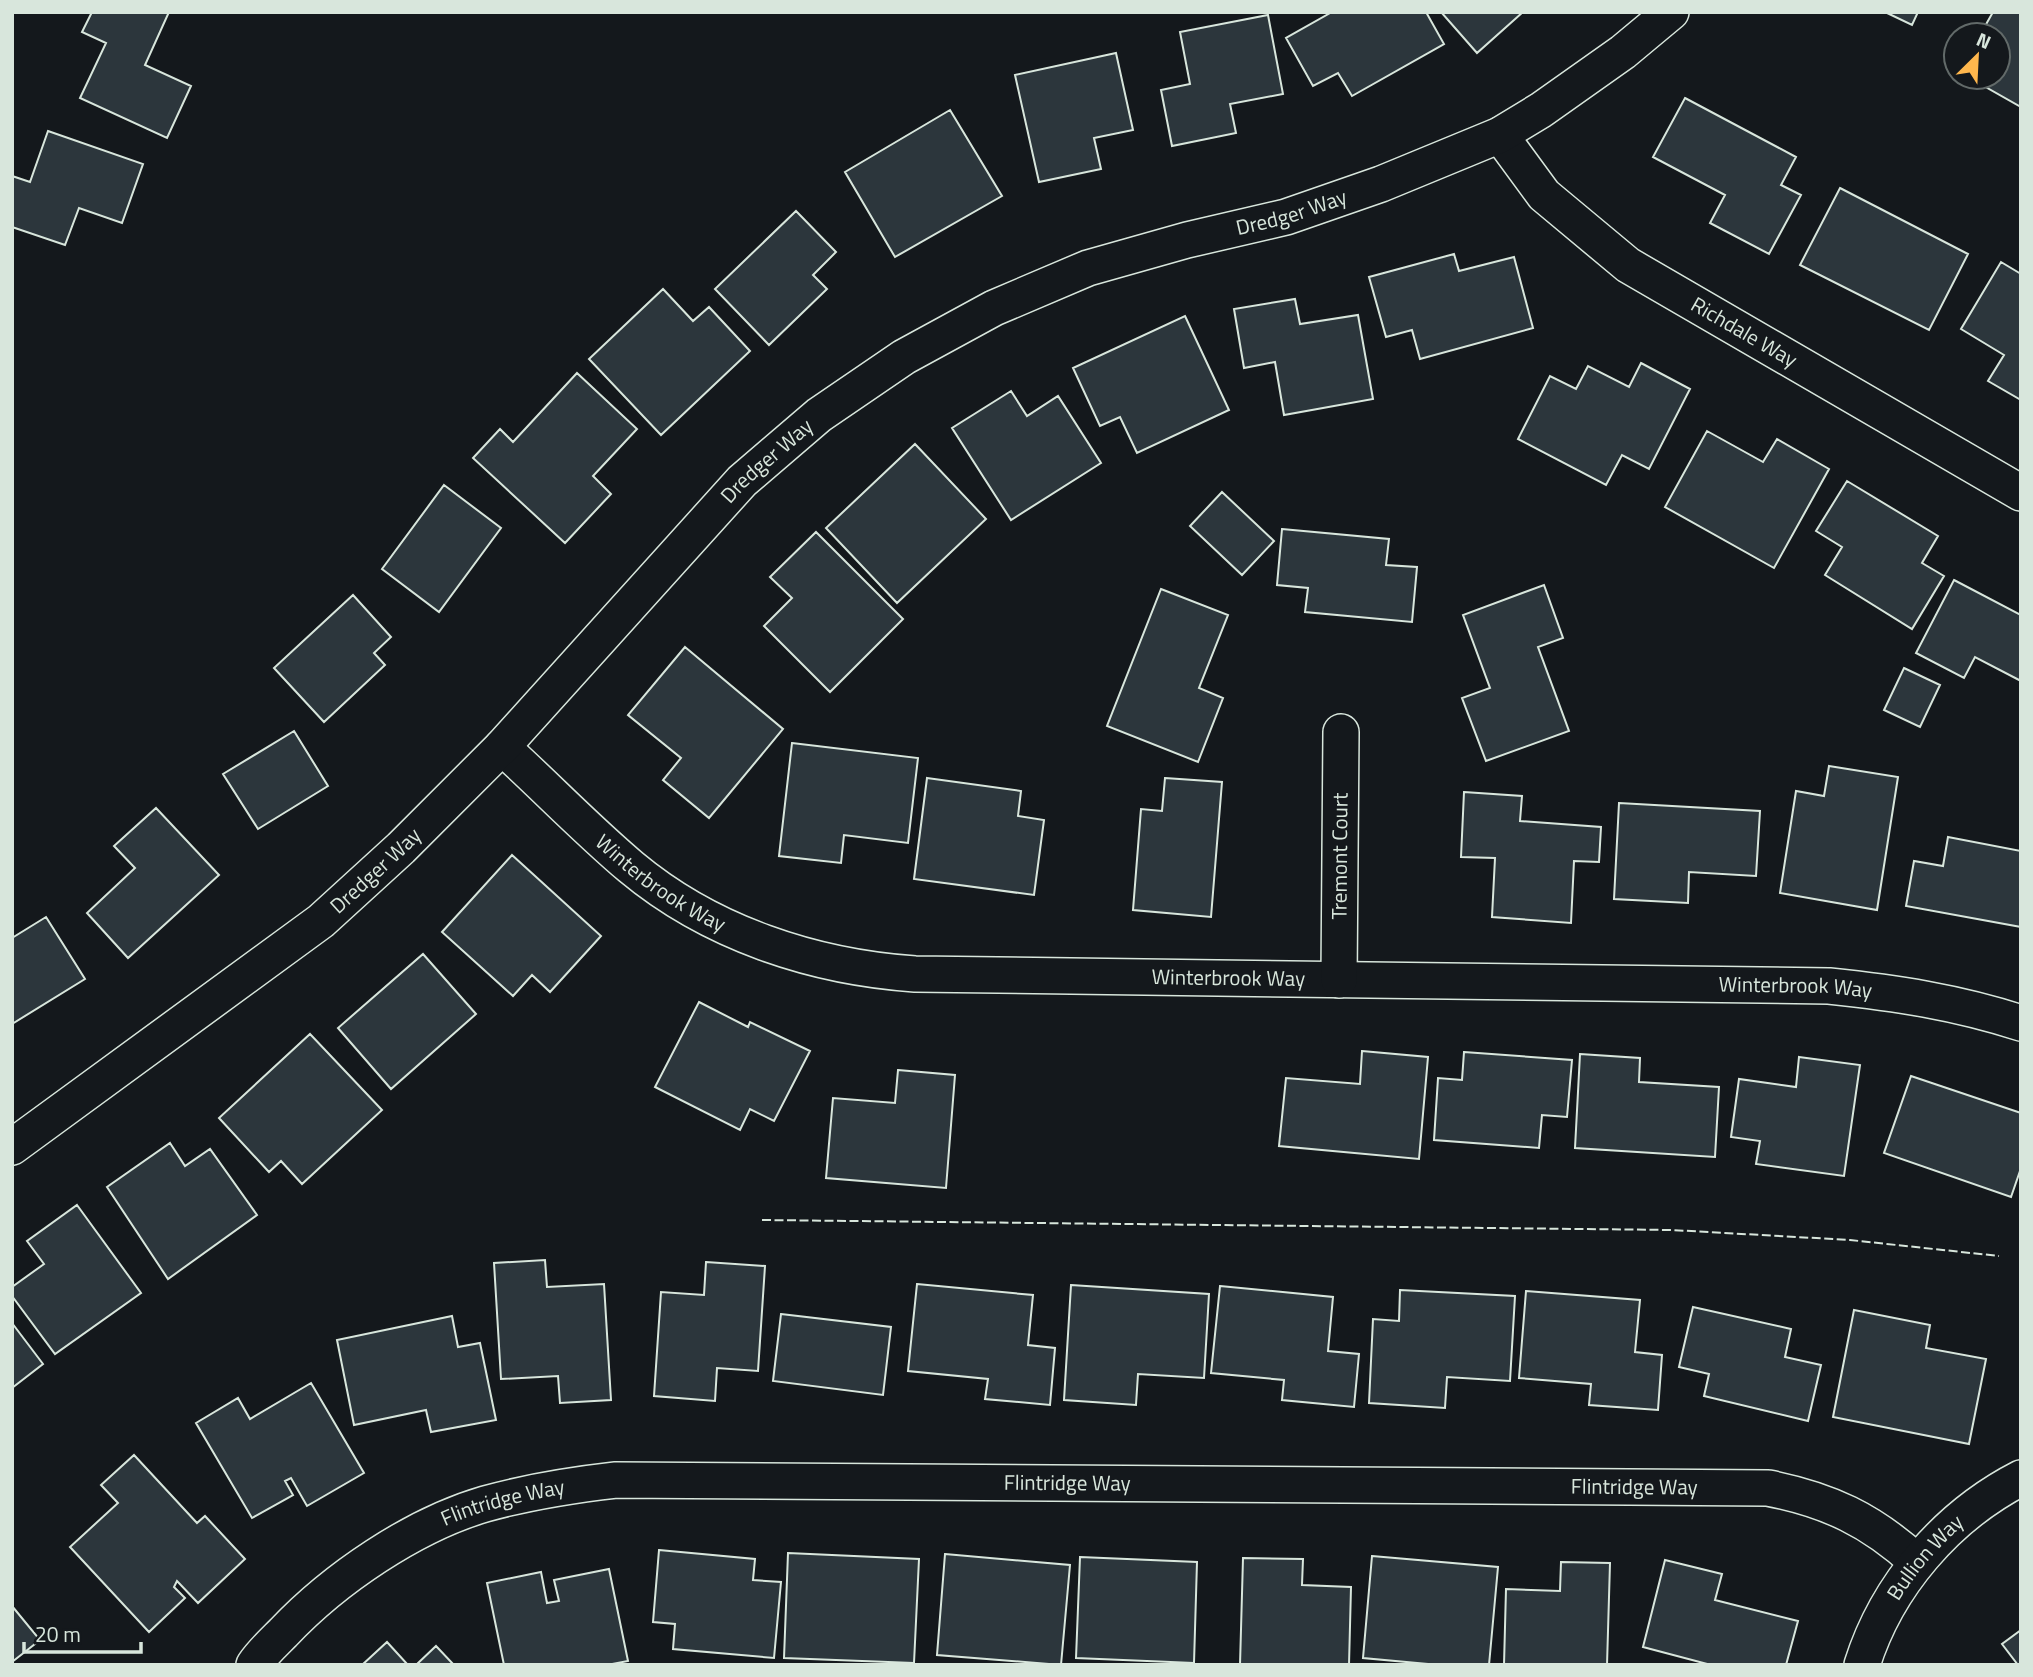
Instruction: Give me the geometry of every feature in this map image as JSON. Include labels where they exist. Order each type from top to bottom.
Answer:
[{"type":"street","name":"Dredger Way","points":[[12,1147],[321,921],[401,848],[502,747],[742,481],[820,415],[904,356],[993,308],[1088,268],[1186,240],[1286,216],[1381,184],[1500,135],[1541,110],[1623,52],[1671,12]]},
{"type":"street","name":"Richdale Way","points":[[1500,135],[1544,195],[1628,265],[2021,494]]},
{"type":"street","name":"Tremont Court","points":[[1339,980],[1341,732]]},
{"type":"street","name":"Winterbrook Way","points":[[502,747],[631,867],[688,907],[748,937],[813,959],[880,972],[1829,986],[1908,995],[2021,1023]]},
{"type":"street","name":"Bullion Way","points":[[1862,1665],[1878,1625],[1917,1562],[1938,1538],[1991,1493],[2021,1478]]},
{"type":"street","name":"Flintridge Way","points":[[254,1665],[306,1609],[359,1567],[418,1532],[495,1502],[548,1488],[616,1480],[1768,1488],[1803,1495],[1837,1507],[1868,1523],[1917,1562]]},
{"type":"building","points":[[92,12],[169,12],[145,65],[191,86],[167,138],[80,98],[106,43],[82,32]]},
{"type":"building","points":[[1332,12],[1426,12],[1444,44],[1352,96],[1338,73],[1313,86],[1286,38]]},
{"type":"building","points":[[1441,12],[1523,12],[1477,53]]},
{"type":"building","points":[[1885,12],[1918,12],[1912,25]]},
{"type":"building","points":[[1993,12],[2021,12],[2021,107],[1993,91],[2012,91],[2012,21],[1988,21]]},
{"type":"building","points":[[1268,15],[1283,94],[1230,104],[1236,133],[1172,146],[1161,90],[1190,84],[1180,32]]},
{"type":"building","points":[[1116,53],[1133,130],[1094,138],[1101,169],[1039,182],[1015,75]]},
{"type":"building","points":[[1685,98],[1796,157],[1781,185],[1801,195],[1769,254],[1710,223],[1725,195],[1653,157]]},
{"type":"building","points":[[950,110],[1002,196],[895,257],[845,172]]},
{"type":"building","points":[[48,131],[143,164],[122,223],[79,208],[65,245],[12,227],[12,176],[30,182]]},
{"type":"building","points":[[1840,188],[1968,254],[1929,330],[1800,265]]},
{"type":"building","points":[[796,211],[836,252],[813,275],[827,289],[769,345],[715,289]]},
{"type":"building","points":[[1454,254],[1459,271],[1514,257],[1533,328],[1420,359],[1412,330],[1386,337],[1369,277]]},
{"type":"building","points":[[2001,262],[2021,274],[2021,400],[1988,381],[2004,355],[1961,329]]},
{"type":"building","points":[[663,289],[693,321],[709,307],[750,351],[661,435],[589,359]]},
{"type":"building","points":[[1295,299],[1300,324],[1358,315],[1373,399],[1284,415],[1275,362],[1244,368],[1234,309]]},
{"type":"building","points":[[1185,316],[1229,410],[1137,453],[1120,417],[1100,426],[1073,368]]},
{"type":"building","points":[[1641,363],[1690,389],[1649,469],[1622,455],[1606,485],[1518,439],[1550,376],[1576,389],[1588,366],[1629,387]]},
{"type":"building","points":[[577,373],[637,429],[593,476],[611,494],[565,543],[473,458],[500,429],[513,442]]},
{"type":"building","points":[[1011,391],[1027,416],[1058,396],[1101,463],[1011,520],[952,428]]},
{"type":"building","points":[[1707,431],[1763,462],[1777,439],[1829,469],[1774,568],[1665,507]]},
{"type":"building","points":[[915,444],[986,519],[897,603],[826,528]]},
{"type":"building","points":[[1847,481],[1938,536],[1922,563],[1944,576],[1912,629],[1825,575],[1842,547],[1816,531]]},
{"type":"building","points":[[444,485],[501,528],[439,612],[382,569]]},
{"type":"building","points":[[1222,492],[1274,541],[1242,575],[1190,526]]},
{"type":"building","points":[[1282,529],[1389,539],[1386,565],[1417,567],[1412,622],[1305,612],[1308,588],[1277,585]]},
{"type":"building","points":[[816,532],[903,619],[830,692],[764,626],[792,598],[770,577]]},
{"type":"building","points":[[1954,580],[2021,615],[2021,681],[1975,657],[1964,678],[1916,653]]},
{"type":"building","points":[[1544,585],[1563,638],[1538,647],[1569,731],[1486,761],[1462,698],[1490,688],[1463,615]]},
{"type":"building","points":[[1161,589],[1228,615],[1199,688],[1223,698],[1198,762],[1107,726]]},
{"type":"building","points":[[353,595],[391,637],[374,653],[385,665],[324,722],[274,668]]},
{"type":"building","points":[[685,647],[783,729],[709,818],[663,780],[681,758],[628,715]]},
{"type":"building","points":[[1904,668],[1940,685],[1920,727],[1884,710]]},
{"type":"building","points":[[294,731],[328,786],[258,829],[223,774]]},
{"type":"building","points":[[792,743],[918,758],[908,843],[844,835],[841,863],[779,856]]},
{"type":"building","points":[[1829,766],[1898,777],[1877,910],[1780,893],[1796,791],[1824,796]]},
{"type":"building","points":[[927,778],[1021,791],[1018,816],[1044,820],[1034,895],[914,879]]},
{"type":"building","points":[[1165,778],[1222,782],[1211,917],[1133,910],[1141,809],[1162,811]]},
{"type":"building","points":[[1464,792],[1522,796],[1520,821],[1601,827],[1599,862],[1574,861],[1571,923],[1492,917],[1495,858],[1461,857]]},
{"type":"building","points":[[1619,803],[1760,811],[1756,876],[1689,872],[1688,903],[1614,899]]},
{"type":"building","points":[[156,808],[219,875],[128,958],[87,913],[135,868],[114,846]]},
{"type":"building","points":[[1948,837],[2021,851],[2021,927],[1906,906],[1914,861],[1943,866]]},
{"type":"building","points":[[512,855],[601,936],[550,992],[532,975],[513,996],[442,932]]},
{"type":"building","points":[[46,917],[85,979],[12,1024],[12,938]]},
{"type":"building","points":[[423,954],[476,1014],[391,1089],[338,1028]]},
{"type":"building","points":[[699,1002],[748,1027],[750,1022],[810,1051],[774,1121],[750,1109],[740,1130],[655,1087]]},
{"type":"building","points":[[310,1034],[382,1110],[302,1184],[281,1161],[269,1172],[219,1118]]},
{"type":"building","points":[[1362,1051],[1428,1057],[1419,1159],[1279,1146],[1286,1078],[1360,1084]]},
{"type":"building","points":[[1464,1052],[1572,1060],[1567,1117],[1542,1115],[1539,1148],[1434,1140],[1438,1078],[1462,1080]]},
{"type":"building","points":[[1580,1054],[1640,1058],[1639,1082],[1719,1087],[1715,1157],[1575,1148]]},
{"type":"building","points":[[1799,1057],[1860,1065],[1844,1176],[1756,1164],[1760,1141],[1731,1137],[1739,1079],[1796,1087]]},
{"type":"building","points":[[898,1070],[955,1075],[946,1188],[826,1178],[833,1098],[895,1103]]},
{"type":"building","points":[[1911,1076],[2021,1113],[2021,1168],[2011,1197],[1884,1153]]},
{"type":"building","points":[[170,1143],[185,1166],[210,1149],[257,1215],[168,1279],[107,1187]]},
{"type":"building","points":[[77,1205],[141,1293],[55,1354],[12,1296],[12,1287],[44,1264],[27,1241]]},
{"type":"building","points":[[545,1260],[547,1287],[604,1284],[611,1400],[560,1403],[558,1376],[501,1379],[494,1263]]},
{"type":"building","points":[[706,1262],[765,1266],[758,1371],[717,1368],[715,1401],[654,1396],[661,1292],[704,1295]]},
{"type":"building","points":[[917,1284],[1033,1295],[1028,1345],[1055,1348],[1050,1405],[985,1399],[988,1379],[908,1371]]},
{"type":"building","points":[[1071,1285],[1209,1294],[1204,1378],[1138,1374],[1136,1405],[1064,1400]]},
{"type":"building","points":[[1220,1286],[1333,1297],[1328,1351],[1359,1354],[1354,1407],[1282,1400],[1284,1380],[1211,1373]]},
{"type":"building","points":[[1400,1290],[1515,1296],[1510,1381],[1447,1377],[1445,1408],[1369,1403],[1373,1319],[1399,1321]]},
{"type":"building","points":[[1526,1291],[1640,1300],[1635,1352],[1662,1355],[1658,1410],[1589,1405],[1591,1384],[1519,1378]]},
{"type":"building","points":[[1693,1307],[1791,1329],[1785,1357],[1821,1365],[1808,1421],[1704,1396],[1709,1374],[1679,1367]]},
{"type":"building","points":[[1854,1310],[1930,1325],[1926,1348],[1986,1359],[1969,1444],[1833,1417]]},
{"type":"building","points":[[781,1314],[891,1327],[883,1395],[773,1381]]},
{"type":"building","points":[[452,1316],[458,1347],[480,1343],[496,1420],[431,1432],[426,1410],[354,1425],[337,1340]]},
{"type":"building","points":[[12,1323],[43,1364],[12,1388]]},
{"type":"building","points":[[311,1383],[364,1473],[307,1506],[291,1478],[285,1481],[293,1495],[252,1518],[196,1423],[238,1398],[250,1419]]},
{"type":"building","points":[[134,1455],[197,1523],[205,1516],[245,1559],[198,1603],[177,1581],[174,1587],[185,1598],[149,1632],[70,1547],[118,1503],[101,1485]]},
{"type":"building","points":[[659,1550],[755,1559],[753,1580],[781,1582],[774,1658],[673,1649],[675,1624],[653,1622]]},
{"type":"building","points":[[788,1553],[919,1559],[914,1663],[784,1658]]},
{"type":"building","points":[[945,1554],[1070,1565],[1061,1665],[937,1655]]},
{"type":"building","points":[[1372,1556],[1498,1567],[1489,1665],[1439,1665],[1363,1658]]},
{"type":"building","points":[[1080,1557],[1197,1562],[1194,1663],[1076,1658]]},
{"type":"building","points":[[1243,1558],[1303,1559],[1302,1585],[1351,1587],[1349,1665],[1240,1665]]},
{"type":"building","points":[[1665,1560],[1722,1574],[1715,1600],[1798,1621],[1786,1665],[1711,1665],[1643,1647]]},
{"type":"building","points":[[1561,1562],[1610,1563],[1607,1665],[1504,1665],[1506,1589],[1560,1591]]},
{"type":"building","points":[[609,1569],[628,1661],[607,1665],[504,1665],[487,1583],[541,1572],[547,1603],[559,1601],[554,1580]]},
{"type":"building","points":[[12,1606],[40,1640],[12,1662]]},
{"type":"building","points":[[2021,1630],[2021,1665],[2018,1665],[2002,1644]]},
{"type":"building","points":[[387,1642],[408,1665],[362,1665]]},
{"type":"building","points":[[436,1646],[454,1665],[416,1665]]},
{"type":"fence","points":[[762,1220],[1672,1230],[1850,1240],[1999,1256]]}]
